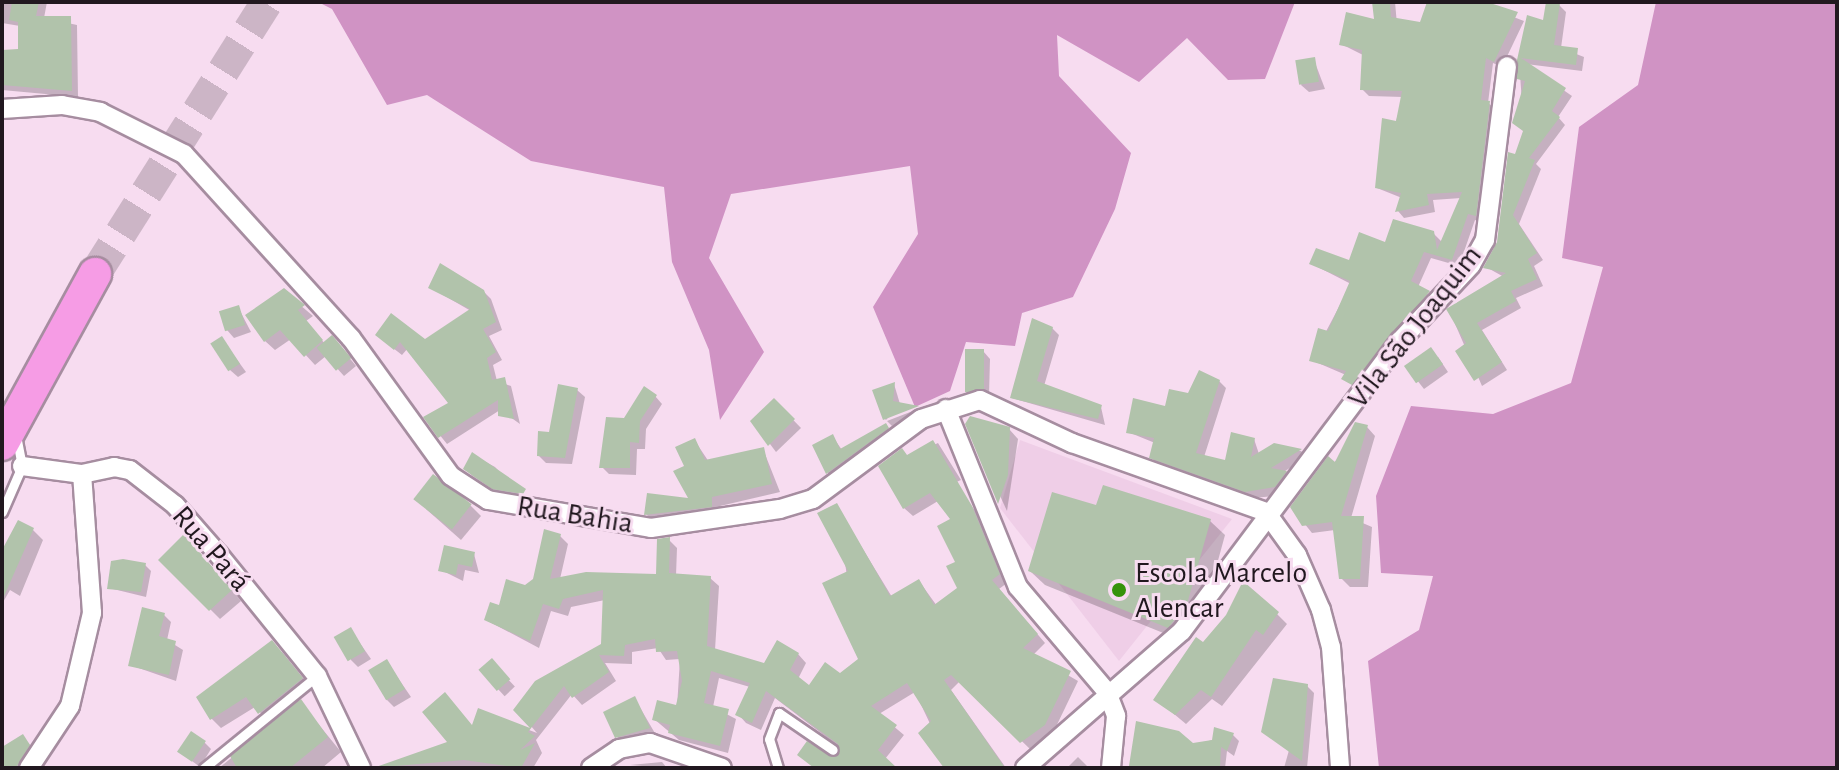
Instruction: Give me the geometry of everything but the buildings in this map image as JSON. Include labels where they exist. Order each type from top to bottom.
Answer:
[{"type":"highway","points":[[13,444],[95,274]]},
{"type":"street","name":"Vila São Joaquim","points":[[1025,768],[1107,692],[1182,631],[1266,512],[1485,240],[1507,66]]},
{"type":"street","name":"Rua Bahia","points":[[2,109],[62,105],[100,112],[184,154],[332,315],[451,476],[488,500],[651,528],[780,509],[813,499],[946,409],[980,400],[1072,443],[1266,512]]},
{"type":"street","points":[[946,409],[1018,587],[1107,692],[1116,716],[1111,768]]},
{"type":"street","name":"Rua Pará","points":[[13,444],[82,474],[130,470],[175,505],[317,676],[361,768]]},
{"type":"street","points":[[29,768],[70,706],[92,613],[82,474]]},
{"type":"street","points":[[1266,512],[1297,555],[1328,635],[1340,768]]},
{"type":"street","points":[[591,768],[619,749],[650,743],[722,768]]},
{"type":"lane","points":[[2,512],[13,444]]},
{"type":"lane","points":[[204,768],[317,676]]},
{"type":"lane","points":[[778,768],[769,739],[779,713],[833,750]]},
{"type":"shaded area","points":[[318,2],[1295,2],[1265,79],[1228,80],[1187,38],[1139,82],[1057,35],[1059,76],[1131,153],[1115,209],[1073,297],[1022,313],[1015,346],[966,342],[950,391],[915,407],[873,307],[918,234],[910,166],[731,194],[709,258],[764,352],[720,420],[709,350],[672,262],[664,187],[531,161],[427,95],[387,105],[332,9]]},
{"type":"shaded area","points":[[1656,2],[1837,2],[1837,768],[1379,768],[1368,661],[1419,630],[1433,576],[1381,573],[1376,496],[1411,406],[1493,414],[1571,383],[1603,267],[1562,258],[1579,127],[1638,85]]},
{"type":"shaded area","name":"Escola Marcelo Alencar","points":[[1020,440],[1232,519],[1119,661],[1000,508]]},
{"type":"tunnel","points":[[95,274],[267,2]]},
{"type":"place","name":"Escola Marcelo Alencar","points":[[1119,590]]}]
